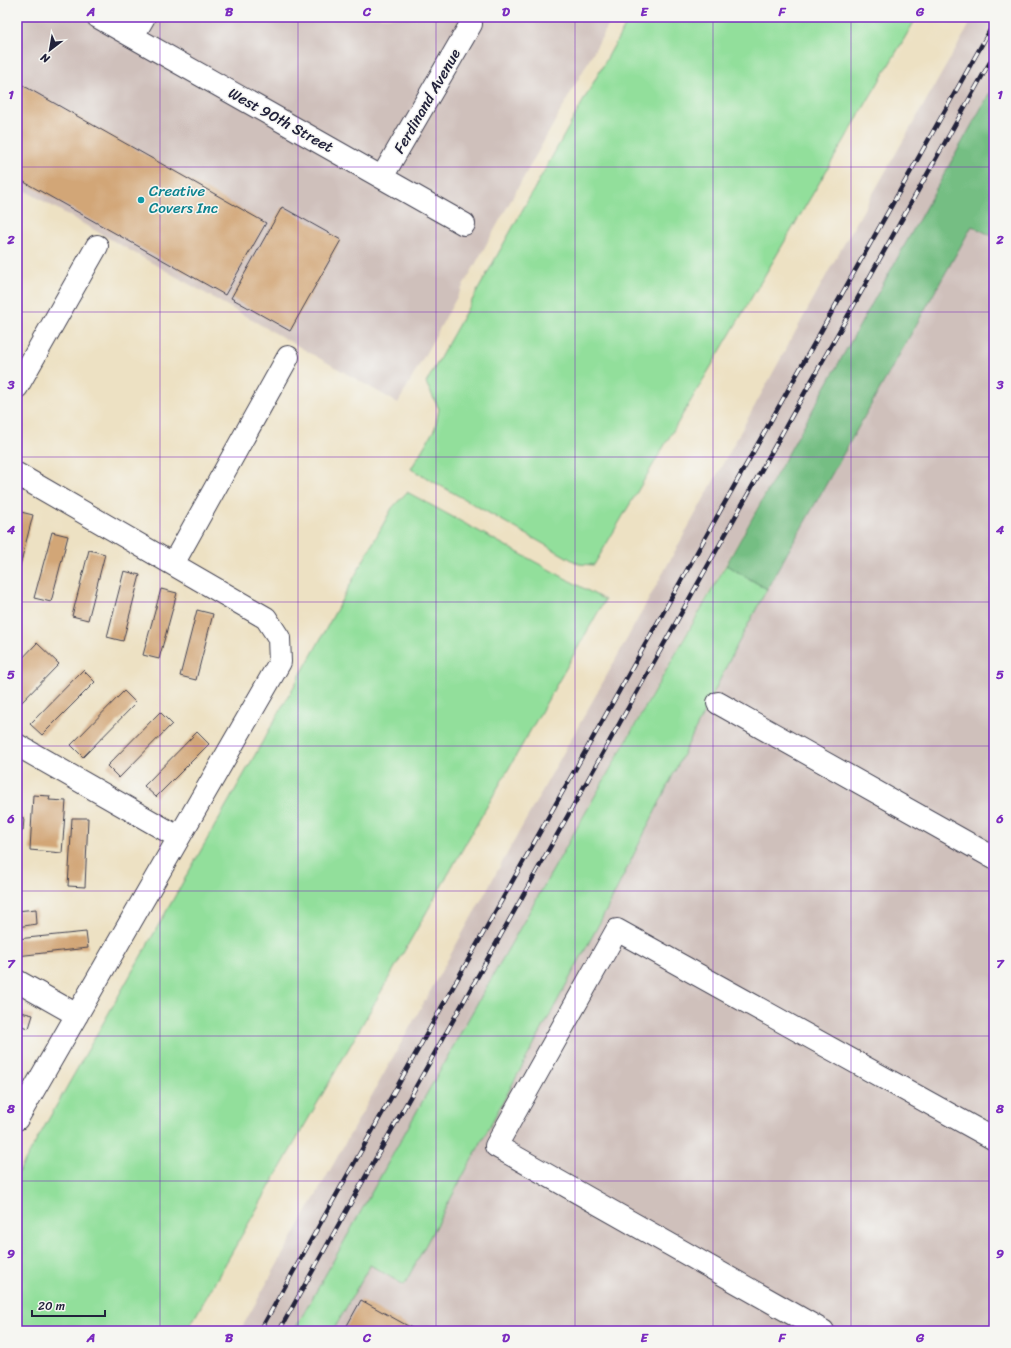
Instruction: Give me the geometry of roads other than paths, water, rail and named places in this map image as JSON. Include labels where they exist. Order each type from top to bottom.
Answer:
[{"type":"street","name":"West 90th Street","points":[[98,17],[464,224]]},
{"type":"street","points":[[133,36],[144,17]]},
{"type":"street","name":"Ferdinand Avenue","points":[[382,177],[471,24]]},
{"type":"street","points":[[17,387],[97,246]]},
{"type":"street","points":[[173,564],[288,357]]},
{"type":"street","points":[[17,474],[266,618],[278,638],[280,662],[17,1119]]},
{"type":"street","points":[[718,703],[994,858]]},
{"type":"street","points":[[17,746],[178,837]]},
{"type":"street","points":[[823,1331],[496,1146],[617,930],[994,1139]]},
{"type":"street","points":[[17,981],[77,1015]]},
{"type":"railway","points":[[260,1331],[994,23]]},
{"type":"railway","points":[[279,1331],[994,55]]},
{"type":"place","name":"Creative Covers Inc","points":[[141,200]]}]
